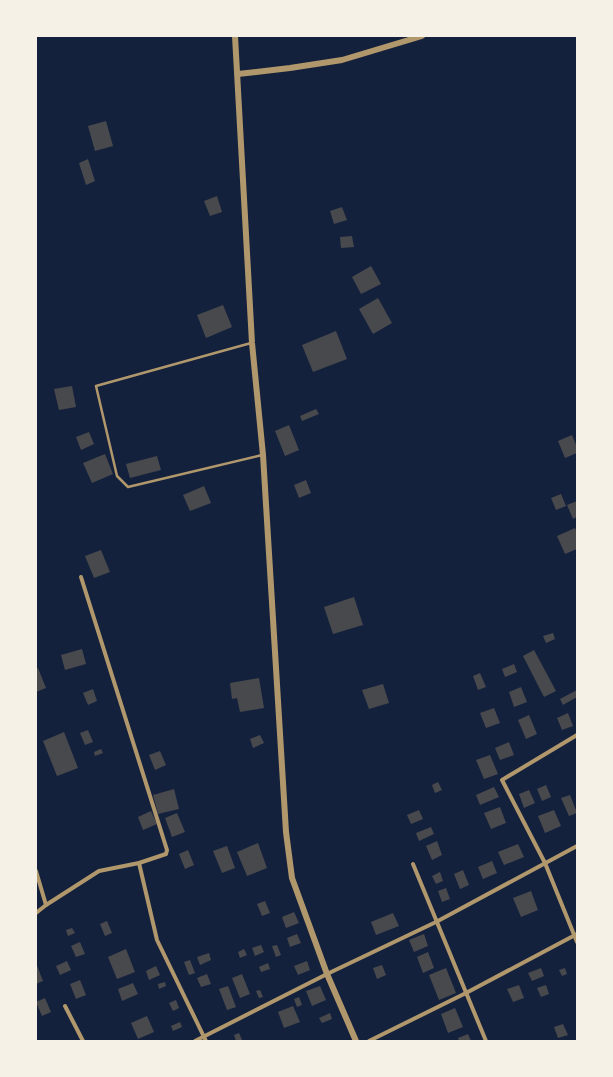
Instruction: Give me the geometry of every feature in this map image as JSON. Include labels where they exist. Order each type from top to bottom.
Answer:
[{"type":"street","points":[[235,36],[252,343],[263,454],[286,832],[292,878],[327,974],[356,1041]]},
{"type":"street","points":[[238,74],[342,60],[422,36]]},
{"type":"street","points":[[36,913],[99,871],[139,863],[166,854],[167,850],[81,577]]},
{"type":"street","points":[[577,735],[502,780],[545,863],[576,935],[577,942]]},
{"type":"street","points":[[195,1041],[204,1039],[327,974],[436,922],[577,846]]},
{"type":"street","points":[[139,863],[157,940],[204,1039]]},
{"type":"street","points":[[413,864],[486,1041]]},
{"type":"street","points":[[36,871],[46,905]]},
{"type":"street","points":[[369,1041],[466,993],[576,935]]},
{"type":"street","points":[[65,1006],[83,1041]]},
{"type":"lane","points":[[252,343],[96,386],[117,476],[128,487],[263,454]]},
{"type":"building","points":[[106,121],[113,146],[95,151],[88,126]]},
{"type":"building","points":[[88,159],[95,181],[86,185],[79,163]]},
{"type":"building","points":[[217,196],[222,212],[210,216],[204,201]]},
{"type":"building","points":[[342,207],[347,220],[334,224],[330,211]]},
{"type":"building","points":[[352,236],[354,247],[341,248],[340,237]]},
{"type":"building","points":[[371,266],[381,284],[361,294],[352,277]]},
{"type":"building","points":[[378,298],[392,323],[373,334],[359,309]]},
{"type":"building","points":[[223,305],[232,327],[206,338],[197,315]]},
{"type":"building","points":[[336,331],[347,359],[313,372],[302,345]]},
{"type":"building","points":[[72,386],[76,407],[59,410],[54,389]]},
{"type":"building","points":[[316,409],[319,414],[302,421],[300,416]]},
{"type":"building","points":[[289,425],[299,450],[285,456],[275,431]]},
{"type":"building","points":[[89,432],[94,444],[81,450],[76,437]]},
{"type":"building","points":[[572,435],[577,447],[577,453],[565,458],[558,441]]},
{"type":"building","points":[[105,454],[113,474],[92,483],[83,463]]},
{"type":"building","points":[[157,456],[161,470],[130,478],[126,464]]},
{"type":"building","points":[[306,480],[311,493],[299,498],[294,485]]},
{"type":"building","points":[[204,486],[211,503],[190,511],[183,495]]},
{"type":"building","points":[[561,494],[566,506],[556,510],[551,498]]},
{"type":"building","points":[[577,501],[577,517],[573,519],[567,505]]},
{"type":"building","points":[[575,528],[577,533],[577,549],[565,554],[557,536]]},
{"type":"building","points":[[101,550],[110,572],[94,578],[85,556]]},
{"type":"building","points":[[354,597],[363,625],[333,634],[324,607]]},
{"type":"building","points":[[553,633],[555,639],[546,643],[543,636]]},
{"type":"building","points":[[82,649],[86,664],[65,670],[61,655]]},
{"type":"building","points":[[534,650],[556,691],[544,697],[523,656]]},
{"type":"building","points":[[514,664],[517,672],[505,677],[502,669]]},
{"type":"building","points":[[38,668],[46,688],[36,692],[36,669]]},
{"type":"building","points":[[480,673],[486,687],[478,690],[473,676]]},
{"type":"building","points":[[259,678],[264,708],[240,712],[237,698],[232,699],[230,683]]},
{"type":"building","points":[[383,684],[389,703],[369,709],[362,690]]},
{"type":"building","points":[[521,687],[527,702],[514,707],[509,692]]},
{"type":"building","points":[[93,689],[97,701],[88,705],[83,693]]},
{"type":"building","points":[[577,690],[577,697],[563,705],[560,699]]},
{"type":"building","points":[[494,708],[500,723],[486,728],[480,713]]},
{"type":"building","points":[[568,713],[573,726],[562,730],[557,718]]},
{"type":"building","points":[[529,715],[537,734],[526,739],[518,720]]},
{"type":"building","points":[[88,730],[93,742],[85,745],[80,733]]},
{"type":"building","points":[[64,732],[78,768],[57,776],[43,741]]},
{"type":"building","points":[[260,735],[264,743],[253,748],[250,739]]},
{"type":"building","points":[[509,742],[514,755],[500,760],[495,748]]},
{"type":"building","points":[[101,749],[103,753],[95,756],[94,752]]},
{"type":"building","points":[[160,751],[166,765],[155,770],[149,755]]},
{"type":"building","points":[[490,755],[498,774],[484,779],[476,760]]},
{"type":"building","points":[[438,782],[442,790],[435,793],[432,785]]},
{"type":"building","points":[[546,785],[551,797],[542,801],[537,789]]},
{"type":"building","points":[[494,787],[499,797],[480,805],[476,795]]},
{"type":"building","points":[[174,789],[179,809],[158,814],[153,795]]},
{"type":"building","points":[[529,790],[535,803],[524,808],[519,794]]},
{"type":"building","points":[[570,795],[577,813],[569,816],[561,798]]},
{"type":"building","points":[[500,807],[506,823],[491,829],[484,813]]},
{"type":"building","points":[[419,810],[423,819],[411,824],[407,815]]},
{"type":"building","points":[[554,810],[561,826],[545,833],[538,816]]},
{"type":"building","points":[[151,811],[157,824],[143,830],[138,817]]},
{"type":"building","points":[[177,813],[185,832],[172,837],[165,818]]},
{"type":"building","points":[[431,827],[434,834],[419,841],[416,833]]},
{"type":"building","points":[[437,841],[442,855],[432,860],[426,846]]},
{"type":"building","points":[[258,843],[267,868],[247,876],[237,852]]},
{"type":"building","points":[[518,844],[524,857],[504,865],[498,852]]},
{"type":"building","points":[[227,846],[235,868],[222,873],[213,851]]},
{"type":"building","points":[[188,850],[194,865],[185,869],[179,854]]},
{"type":"building","points":[[492,861],[497,873],[483,879],[478,867]]},
{"type":"building","points":[[463,870],[469,885],[460,889],[454,874]]},
{"type":"building","points":[[440,872],[443,881],[436,884],[432,876]]},
{"type":"building","points":[[446,888],[450,899],[442,902],[438,891]]},
{"type":"building","points":[[531,891],[538,910],[521,917],[513,898]]},
{"type":"building","points":[[265,901],[270,913],[262,916],[257,904]]},
{"type":"building","points":[[294,912],[299,923],[286,928],[282,917]]},
{"type":"building","points":[[393,913],[399,926],[376,935],[371,922]]},
{"type":"building","points":[[107,921],[112,933],[105,936],[100,924]]},
{"type":"building","points":[[72,928],[75,933],[68,936],[66,930]]},
{"type":"building","points":[[297,934],[301,943],[290,947],[287,938]]},
{"type":"building","points":[[424,934],[428,946],[414,952],[409,940]]},
{"type":"building","points":[[80,942],[85,954],[76,957],[71,946]]},
{"type":"building","points":[[261,945],[264,952],[255,956],[252,948]]},
{"type":"building","points":[[277,945],[281,955],[276,957],[272,946]]},
{"type":"building","points":[[126,949],[135,972],[117,979],[108,957]]},
{"type":"building","points":[[244,949],[247,955],[240,958],[238,952]]},
{"type":"building","points":[[428,952],[434,968],[423,973],[417,957]]},
{"type":"building","points":[[209,953],[211,960],[200,965],[197,957]]},
{"type":"building","points":[[190,960],[195,973],[189,975],[184,962]]},
{"type":"building","points":[[67,961],[71,970],[60,975],[56,966]]},
{"type":"building","points":[[307,961],[310,970],[298,975],[294,966]]},
{"type":"building","points":[[36,963],[43,981],[36,984]]},
{"type":"building","points":[[268,963],[270,969],[261,972],[259,967]]},
{"type":"building","points":[[382,965],[386,975],[377,979],[373,968]]},
{"type":"building","points":[[156,966],[160,975],[149,980],[146,971]]},
{"type":"building","points":[[446,968],[456,993],[439,1000],[429,975]]},
{"type":"building","points":[[541,968],[544,976],[532,981],[528,973]]},
{"type":"building","points":[[565,968],[567,974],[562,976],[559,970]]},
{"type":"building","points":[[207,974],[211,984],[201,987],[197,978]]},
{"type":"building","points":[[242,974],[250,994],[240,998],[232,978]]},
{"type":"building","points":[[80,980],[86,995],[76,999],[70,984]]},
{"type":"building","points":[[165,982],[166,986],[159,989],[158,984]]},
{"type":"building","points":[[133,983],[138,994],[122,1001],[118,989]]},
{"type":"building","points":[[519,985],[524,998],[513,1002],[507,989]]},
{"type":"building","points":[[546,985],[549,994],[541,997],[537,988]]},
{"type":"building","points":[[228,986],[236,1007],[227,1010],[219,989]]},
{"type":"building","points":[[320,986],[326,1000],[312,1006],[306,991]]},
{"type":"building","points":[[260,990],[263,997],[259,998],[256,991]]},
{"type":"building","points":[[299,997],[302,1005],[297,1007],[294,999]]},
{"type":"building","points":[[45,998],[51,1012],[42,1016],[36,1002]]},
{"type":"building","points":[[176,1000],[179,1008],[173,1011],[169,1003]]},
{"type":"building","points":[[293,1006],[300,1022],[284,1028],[278,1012]]},
{"type":"building","points":[[455,1008],[463,1027],[448,1033],[441,1014]]},
{"type":"building","points":[[330,1013],[332,1019],[322,1023],[319,1018]]},
{"type":"building","points":[[147,1016],[154,1032],[138,1039],[131,1023]]},
{"type":"building","points":[[180,1022],[182,1027],[173,1031],[171,1026]]},
{"type":"building","points":[[563,1024],[568,1035],[558,1038],[554,1027]]},
{"type":"building","points":[[239,1033],[242,1040],[236,1041],[234,1035]]},
{"type":"building","points":[[468,1034],[471,1041],[459,1041],[458,1038]]}]
